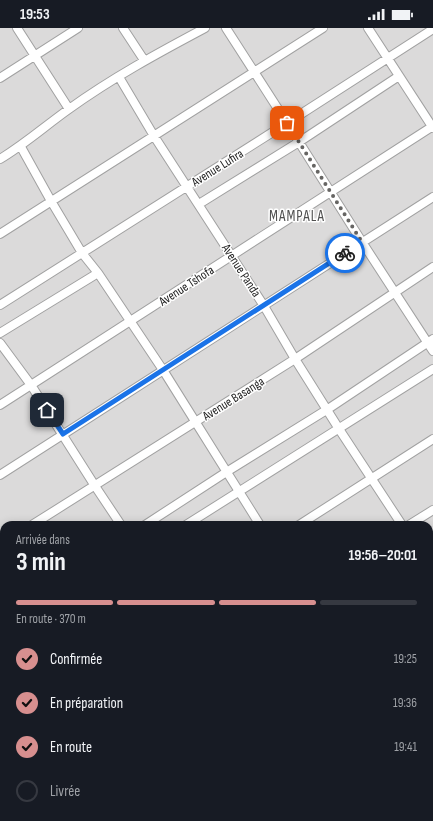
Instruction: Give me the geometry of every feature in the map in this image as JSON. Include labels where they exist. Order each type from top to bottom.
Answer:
[{"type":"street","points":[[17,28],[69,109]]},
{"type":"street","points":[[0,78],[78,28]]},
{"type":"street","points":[[123,28],[144,60]]},
{"type":"street","points":[[0,159],[21,147],[69,109],[144,60],[205,28]]},
{"type":"street","points":[[226,28],[362,242],[430,341],[433,351]]},
{"type":"street","points":[[0,234],[323,28]]},
{"type":"street","points":[[368,28],[433,127]]},
{"type":"street","name":"Avenue Lufira","points":[[0,305],[433,29]]},
{"type":"street","name":"Avenue Lufira","points":[[199,204],[299,142],[399,76]]},
{"type":"street","name":"Avenue Panda","points":[[119,77],[154,136],[232,255],[339,429],[399,521]]},
{"type":"street","name":"Avenue Tshofa","points":[[0,405],[330,191],[433,127]]},
{"type":"street","points":[[21,147],[82,253],[98,273],[163,370],[195,422],[228,471],[258,521]]},
{"type":"street","points":[[0,475],[433,196]]},
{"type":"street","name":"Avenue Basanga","points":[[38,521],[295,358],[433,268]]},
{"type":"street","points":[[0,333],[98,273]]},
{"type":"street","points":[[151,521],[328,409],[430,341]]},
{"type":"street","points":[[0,343],[31,385],[118,521]]},
{"type":"street","points":[[192,521],[433,369]]},
{"type":"street","points":[[304,521],[433,439]]},
{"type":"street","points":[[415,521],[433,510]]},
{"type":"shaded area","points":[[0,28],[433,28],[433,521],[0,521]]},
{"type":"way so far","points":[[287,123],[362,242],[345,253]]},
{"type":"district","name":"MAMPALA","points":[[297,216]]},
{"type":"route","points":[[47,410],[63,434],[345,253]]}]
